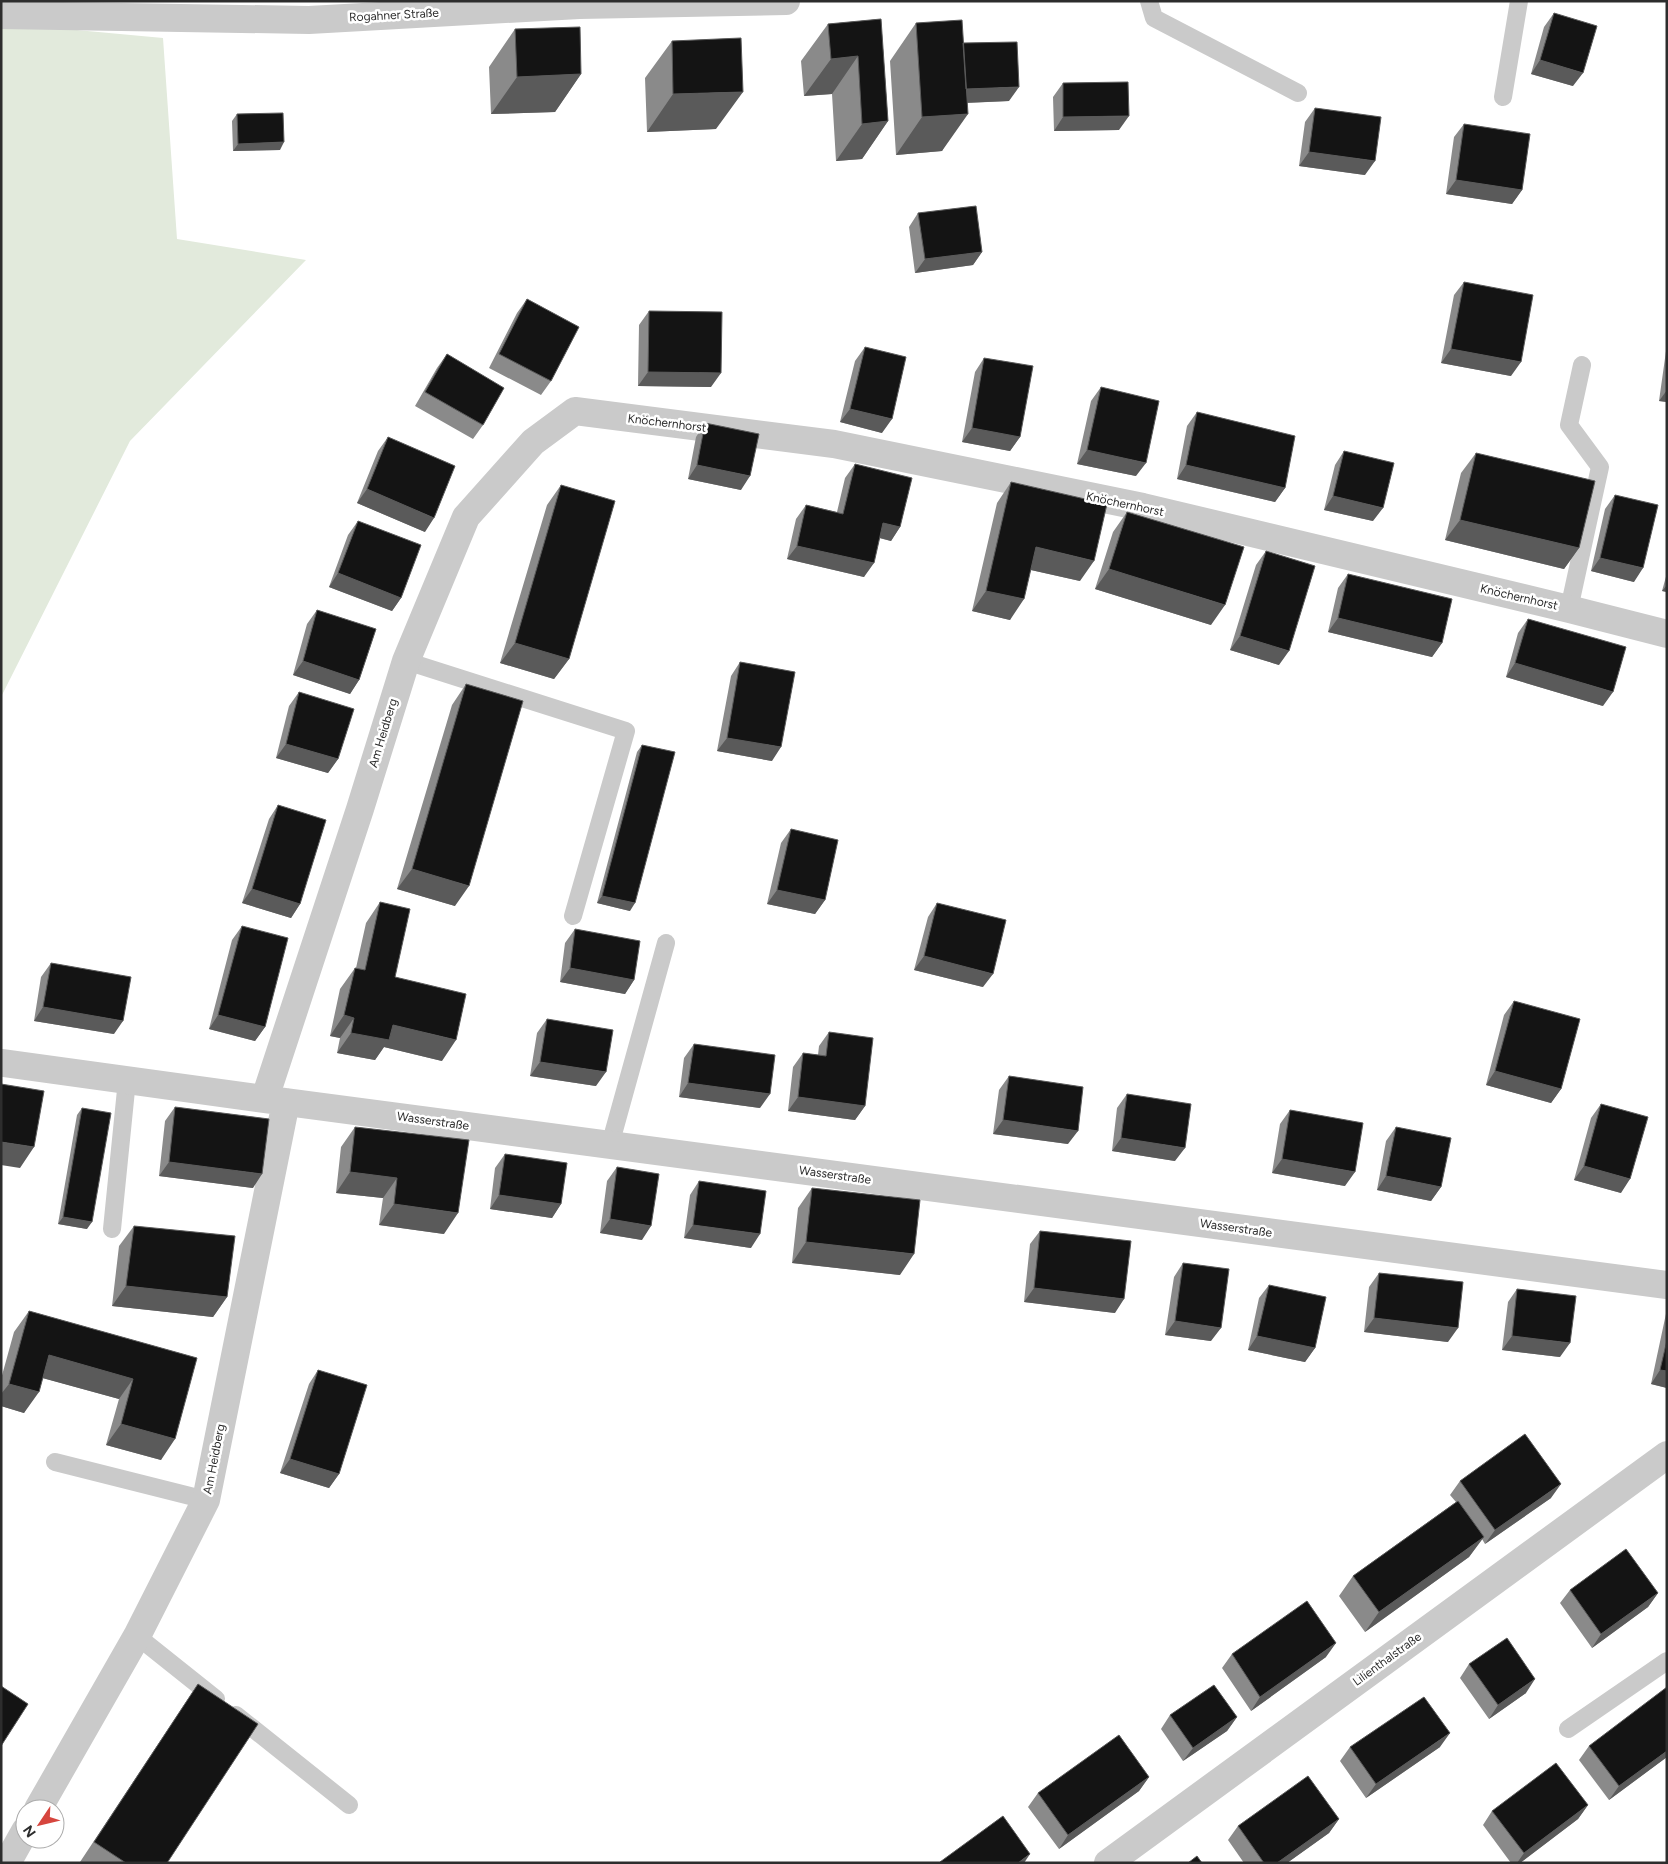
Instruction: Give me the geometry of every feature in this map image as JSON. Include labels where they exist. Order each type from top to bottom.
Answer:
[{"type":"street","name":"Rogahner Straße","points":[[1,15],[309,20],[579,5],[786,1]]},
{"type":"street","name":"Knöchernhorst","points":[[575,411],[843,446],[1143,507],[1569,608],[1667,634]]},
{"type":"street","name":"Am Heidberg","points":[[44,1799],[137,1636],[206,1500],[276,1100],[360,809],[406,661],[466,516],[533,442],[575,411]]},
{"type":"street","name":"Wasserstraße","points":[[3,1063],[1667,1285]]},
{"type":"street","name":"Lilienthalstraße","points":[[1108,1863],[1667,1455]]},
{"type":"street","points":[[7,1863],[15,1849]]},
{"type":"lane","points":[[1149,1],[1154,18],[1298,93]]},
{"type":"lane","points":[[1503,97],[1519,1]]},
{"type":"lane","points":[[1569,608],[1600,467],[1568,425],[1582,365]]},
{"type":"lane","points":[[406,661],[626,731],[573,916]]},
{"type":"lane","points":[[610,1145],[666,943]]},
{"type":"lane","points":[[112,1229],[128,1080]]},
{"type":"lane","points":[[56,1462],[206,1500]]},
{"type":"lane","points":[[137,1636],[349,1805]]},
{"type":"lane","points":[[1568,1729],[1667,1661]]},
{"type":"shaded area","points":[[1,23],[163,38],[177,239],[306,260],[130,441],[1,697]]},
{"type":"building","points":[[1554,13],[1597,26],[1583,73],[1540,60]]},
{"type":"building","points":[[881,19],[888,121],[862,124],[858,56],[831,59],[828,24]]},
{"type":"building","points":[[962,20],[968,114],[922,117],[916,23]]},
{"type":"building","points":[[580,27],[581,74],[517,77],[515,29]]},
{"type":"building","points":[[741,38],[743,92],[673,94],[672,41]]},
{"type":"building","points":[[1017,42],[1019,87],[966,89],[963,43]]},
{"type":"building","points":[[1128,82],[1129,116],[1063,117],[1063,83]]},
{"type":"building","points":[[1315,108],[1381,117],[1375,161],[1309,152]]},
{"type":"building","points":[[283,113],[284,142],[238,144],[237,114]]},
{"type":"building","points":[[1464,124],[1530,134],[1522,190],[1456,180]]},
{"type":"building","points":[[976,206],[982,252],[925,259],[918,213]]},
{"type":"building","points":[[1464,282],[1533,295],[1521,362],[1451,349]]},
{"type":"building","points":[[527,299],[579,327],[551,381],[499,354]]},
{"type":"building","points":[[649,311],[722,312],[721,373],[648,372]]},
{"type":"building","points":[[865,347],[906,357],[892,419],[850,409]]},
{"type":"building","points":[[447,354],[504,388],[483,425],[425,392]]},
{"type":"building","points":[[984,358],[1033,366],[1020,437],[972,428]]},
{"type":"building","points":[[1101,387],[1159,401],[1146,463],[1087,450]]},
{"type":"building","points":[[1197,412],[1295,436],[1285,488],[1186,465]]},
{"type":"building","points":[[705,423],[759,434],[750,476],[697,465]]},
{"type":"building","points":[[388,437],[455,466],[434,518],[367,489]]},
{"type":"building","points":[[1344,451],[1394,463],[1383,508],[1333,496]]},
{"type":"building","points":[[1476,453],[1595,481],[1579,548],[1460,520]]},
{"type":"building","points":[[855,464],[912,478],[900,527],[883,523],[874,563],[797,546],[806,505],[843,514]]},
{"type":"building","points":[[1011,482],[1107,504],[1094,561],[1036,547],[1024,599],[986,591]]},
{"type":"building","points":[[561,485],[615,501],[569,659],[515,643]]},
{"type":"building","points":[[1615,495],[1658,505],[1643,568],[1600,558]]},
{"type":"building","points":[[1127,512],[1244,547],[1225,605],[1109,569]]},
{"type":"building","points":[[358,521],[421,545],[401,598],[338,573]]},
{"type":"building","points":[[1266,551],[1315,566],[1289,651],[1240,636]]},
{"type":"building","points":[[1348,574],[1452,599],[1442,643],[1338,618]]},
{"type":"building","points":[[317,610],[376,629],[359,680],[303,661]]},
{"type":"building","points":[[1528,619],[1626,647],[1613,692],[1515,663]]},
{"type":"building","points":[[740,662],[795,672],[781,747],[727,738]]},
{"type":"building","points":[[466,684],[523,701],[469,886],[412,869]]},
{"type":"building","points":[[299,692],[354,709],[338,759],[286,744]]},
{"type":"building","points":[[642,745],[675,752],[635,903],[602,896]]},
{"type":"building","points":[[278,805],[326,820],[300,904],[252,889]]},
{"type":"building","points":[[791,829],[838,840],[825,900],[777,890]]},
{"type":"building","points":[[380,902],[410,909],[395,977],[466,994],[456,1040],[393,1025],[389,1040],[351,1033],[354,1018],[344,1015],[355,968],[365,970]]},
{"type":"building","points":[[937,903],[1006,920],[993,974],[924,956]]},
{"type":"building","points":[[242,926],[288,938],[265,1027],[218,1015]]},
{"type":"building","points":[[575,929],[640,941],[634,980],[570,968]]},
{"type":"building","points":[[51,963],[131,977],[123,1021],[43,1007]]},
{"type":"building","points":[[1514,1001],[1580,1019],[1561,1089],[1495,1071]]},
{"type":"building","points":[[547,1019],[613,1030],[606,1072],[540,1062]]},
{"type":"building","points":[[829,1032],[873,1038],[865,1106],[798,1097],[803,1053],[826,1056]]},
{"type":"building","points":[[694,1044],[775,1055],[770,1094],[688,1083]]},
{"type":"building","points":[[1009,1076],[1083,1087],[1078,1131],[1003,1120]]},
{"type":"building","points":[[1,1084],[44,1091],[34,1147],[1,1142]]},
{"type":"building","points":[[1127,1094],[1191,1104],[1185,1148],[1121,1138]]},
{"type":"building","points":[[1601,1104],[1648,1117],[1630,1179],[1584,1166]]},
{"type":"building","points":[[175,1107],[269,1119],[262,1174],[169,1162]]},
{"type":"building","points":[[82,1108],[111,1113],[92,1222],[63,1217]]},
{"type":"building","points":[[1290,1110],[1363,1123],[1355,1172],[1282,1159]]},
{"type":"building","points":[[355,1127],[469,1140],[458,1213],[394,1204],[397,1178],[350,1172]]},
{"type":"building","points":[[1396,1127],[1451,1138],[1441,1187],[1386,1176]]},
{"type":"building","points":[[505,1154],[567,1163],[561,1204],[499,1195]]},
{"type":"building","points":[[617,1167],[659,1174],[651,1226],[610,1219]]},
{"type":"building","points":[[699,1181],[766,1191],[760,1234],[693,1225]]},
{"type":"building","points":[[812,1188],[920,1200],[914,1254],[806,1242]]},
{"type":"building","points":[[134,1226],[235,1236],[227,1297],[126,1286]]},
{"type":"building","points":[[1040,1231],[1131,1241],[1124,1299],[1034,1288]]},
{"type":"building","points":[[1183,1263],[1229,1269],[1221,1328],[1175,1321]]},
{"type":"building","points":[[1379,1273],[1463,1282],[1458,1328],[1374,1318]]},
{"type":"building","points":[[1269,1285],[1326,1297],[1315,1348],[1257,1336]]},
{"type":"building","points":[[1517,1289],[1576,1296],[1570,1343],[1512,1336]]},
{"type":"building","points":[[29,1311],[197,1358],[175,1439],[121,1424],[133,1379],[49,1355],[39,1392],[9,1384]]},
{"type":"building","points":[[1667,1340],[1667,1371],[1660,1370]]},
{"type":"building","points":[[318,1370],[367,1385],[339,1474],[290,1459]]},
{"type":"building","points":[[1525,1434],[1561,1484],[1495,1530],[1460,1481]]},
{"type":"building","points":[[1458,1501],[1484,1537],[1379,1612],[1353,1576]]},
{"type":"building","points":[[1626,1549],[1658,1593],[1601,1634],[1570,1590]]},
{"type":"building","points":[[1307,1601],[1336,1643],[1260,1697],[1232,1654]]},
{"type":"building","points":[[1507,1638],[1535,1679],[1498,1705],[1469,1664]]},
{"type":"building","points":[[198,1684],[258,1724],[167,1863],[126,1863],[94,1842]]},
{"type":"building","points":[[1214,1685],[1237,1717],[1193,1748],[1170,1715]]},
{"type":"building","points":[[1,1686],[28,1704],[1,1746]]},
{"type":"building","points":[[1667,1687],[1667,1751],[1619,1786],[1589,1746]]},
{"type":"building","points":[[1424,1697],[1450,1733],[1376,1784],[1350,1747]]},
{"type":"building","points":[[1119,1735],[1149,1777],[1068,1835],[1038,1793]]},
{"type":"building","points":[[1556,1763],[1588,1805],[1524,1853],[1492,1811]]},
{"type":"building","points":[[1308,1776],[1339,1819],[1277,1863],[1264,1863],[1238,1826]]},
{"type":"building","points":[[1003,1816],[1030,1854],[1018,1863],[940,1863],[940,1862]]},
{"type":"building","points":[[1197,1856],[1202,1863],[1188,1863]]}]
